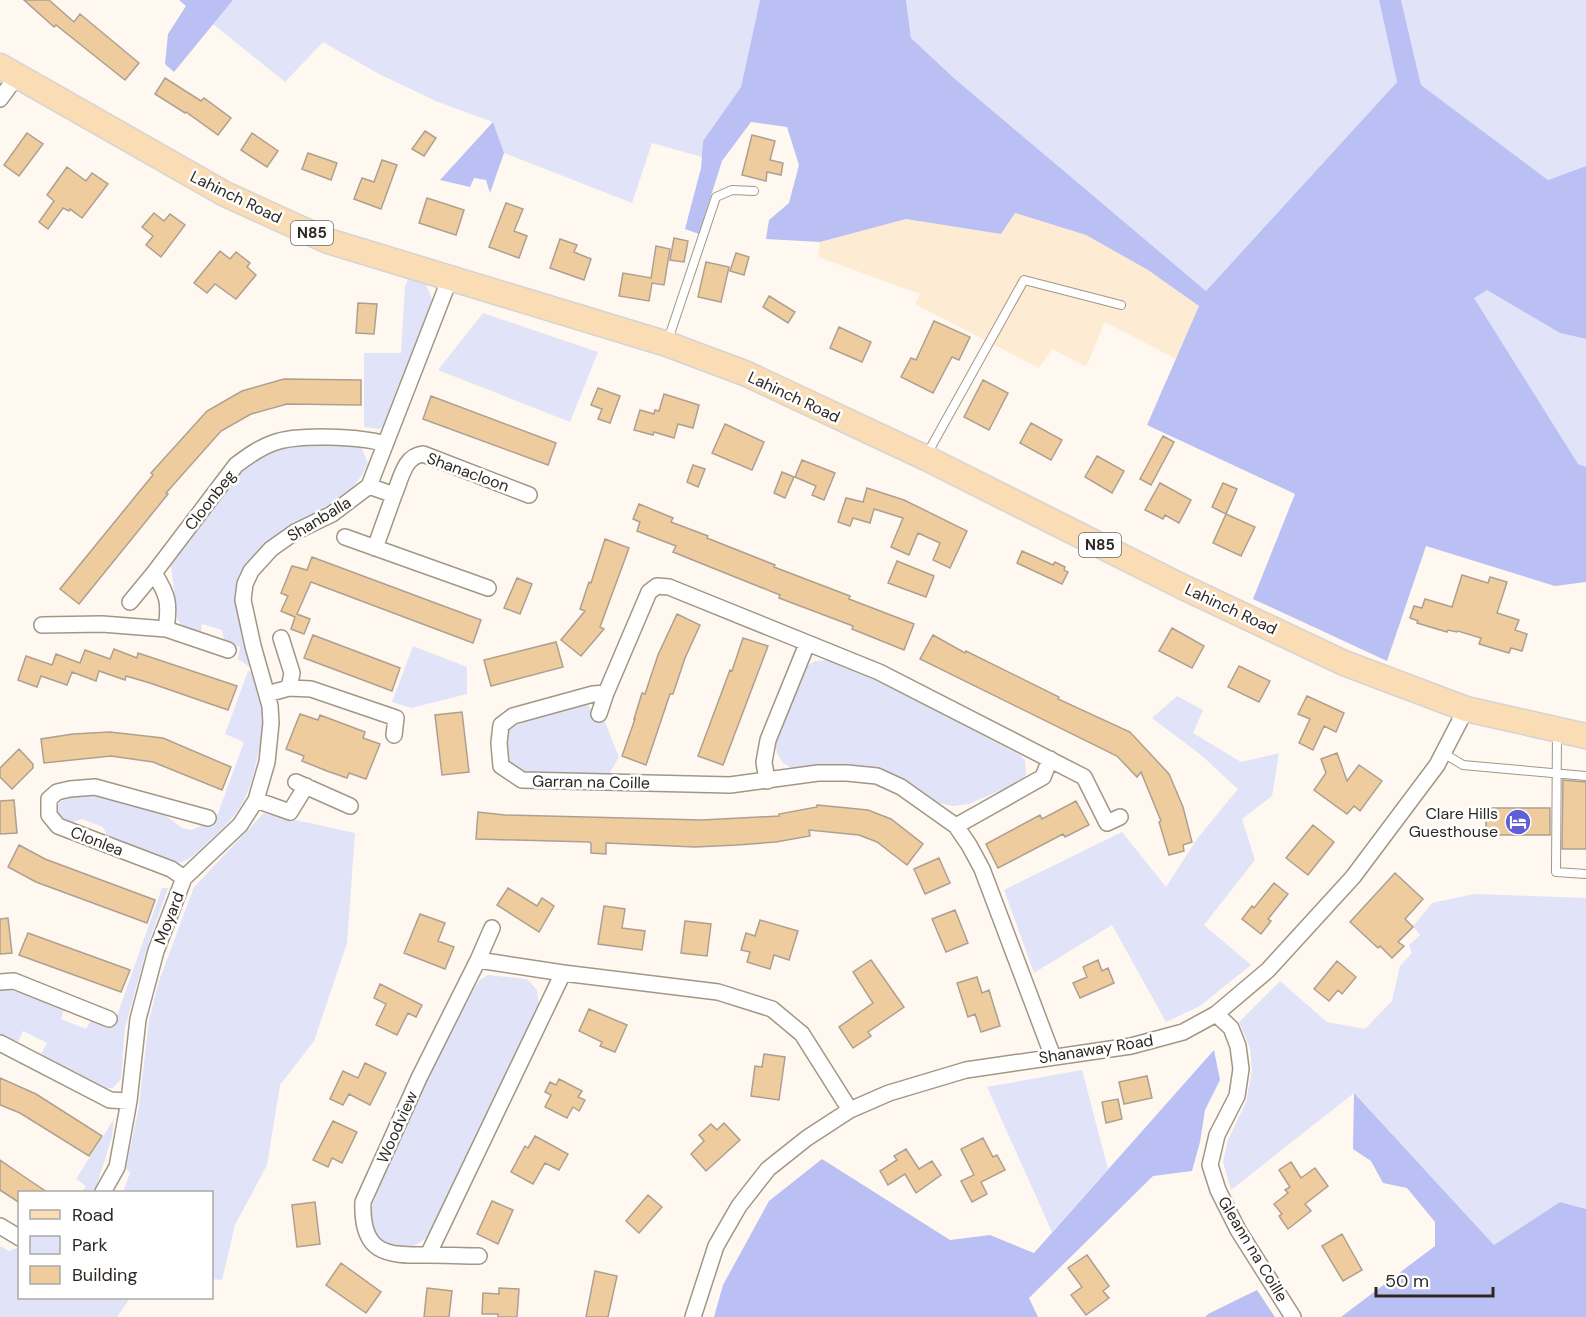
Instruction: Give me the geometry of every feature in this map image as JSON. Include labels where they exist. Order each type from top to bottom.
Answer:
[{"type":"main road","name":"Lahinch Road","points":[[8,71],[225,194],[328,241],[667,344],[747,374],[926,458],[1182,586],[1344,663],[1466,709],[1586,736]]},
{"type":"street","points":[[0,99],[8,71]]},
{"type":"street","name":"Shanballa","points":[[267,762],[271,723],[267,694],[243,600],[245,584],[251,571],[271,549],[295,532],[332,514],[369,486],[450,278]]},
{"type":"street","name":"Cloonbeg","points":[[130,602],[236,465],[254,452],[275,442],[297,439],[341,438],[372,440],[385,444]]},
{"type":"street","name":"Shanacloon","points":[[375,548],[409,460],[415,455],[423,454],[529,495]]},
{"type":"street","points":[[369,486],[394,495]]},
{"type":"street","points":[[345,537],[488,588]]},
{"type":"street","points":[[154,573],[166,592],[169,610],[166,629]]},
{"type":"street","points":[[599,714],[649,592],[657,586],[669,587],[879,672],[1050,759],[1084,777],[1107,823],[1120,817]]},
{"type":"street","points":[[42,625],[102,624],[166,629],[228,650]]},
{"type":"street","points":[[281,638],[292,673],[289,688]]},
{"type":"street","points":[[767,781],[764,762],[768,740],[807,644]]},
{"type":"street","points":[[267,694],[289,688],[311,689],[396,718],[394,735]]},
{"type":"street","name":"Garran na Coille","points":[[606,693],[593,694],[513,716],[501,725],[499,743],[501,766],[522,780],[730,785],[818,773],[847,773],[877,776],[901,787],[956,825],[969,845],[982,869],[1053,1057]]},
{"type":"street","name":"Shanaway Road","points":[[693,1317],[716,1246],[739,1206],[768,1169],[807,1138],[850,1110],[889,1093],[938,1077],[995,1065],[1131,1046],[1183,1032],[1216,1014],[1268,970],[1353,876],[1437,765],[1466,709]]},
{"type":"street","points":[[956,825],[1043,777],[1050,759]]},
{"type":"street","name":"Moyard","points":[[104,1191],[117,1167],[129,1101],[138,1019],[156,951],[184,878],[240,825],[256,800],[267,762]]},
{"type":"street","points":[[256,800],[290,812],[301,784],[350,806]]},
{"type":"street","name":"Clonlea","points":[[184,878],[171,869],[58,826],[49,815],[49,799],[57,792],[95,787],[208,818]]},
{"type":"street","name":"Woodview","points":[[479,1256],[392,1254],[377,1248],[368,1237],[362,1220],[363,1202],[419,1078],[492,928]]},
{"type":"street","points":[[478,960],[718,992],[772,1009],[802,1034],[850,1110]]},
{"type":"street","points":[[428,1255],[563,973]]},
{"type":"street","points":[[0,982],[14,981],[109,1019]]},
{"type":"street","name":"Gleann na Coille","points":[[1216,1014],[1231,1028],[1238,1046],[1241,1069],[1237,1096],[1217,1134],[1210,1165],[1218,1190],[1238,1230],[1293,1317]]},
{"type":"street","points":[[0,1043],[33,1058],[110,1100],[129,1101]]},
{"type":"street","points":[[0,1226],[18,1237]]},
{"type":"lane","points":[[667,344],[716,198],[732,190],[754,191]]},
{"type":"lane","points":[[926,458],[1024,280],[1121,305]]},
{"type":"lane","points":[[1557,731],[1556,872],[1586,874]]},
{"type":"lane","points":[[1443,753],[1463,765],[1586,776]]},
{"type":"shaded area","points":[[179,0],[233,0],[174,72],[165,64],[168,34],[186,6]]},
{"type":"shaded area","points":[[760,0],[906,0],[911,38],[955,79],[1206,291],[1397,82],[1379,0],[1401,0],[1421,85],[1548,180],[1586,166],[1586,339],[1560,333],[1487,290],[1474,298],[1578,464],[1586,467],[1586,582],[1555,586],[1426,546],[1387,661],[1253,599],[1295,494],[1147,425],[1199,306],[1148,270],[1086,235],[1015,213],[1001,234],[906,219],[820,242],[766,239],[769,220],[789,203],[799,165],[787,127],[751,122],[722,161],[699,234],[685,229],[701,168],[703,141],[741,87]]},
{"type":"shaded area","points":[[493,122],[504,153],[490,193],[486,180],[474,178],[470,187],[440,180]]},
{"type":"shaded area","points":[[1015,213],[1086,235],[1148,270],[1199,306],[1176,359],[1105,322],[1086,367],[1052,349],[1039,368],[915,304],[920,294],[818,257],[820,242],[906,219],[1001,234]]},
{"type":"shaded area","points":[[1214,1050],[1220,1080],[1205,1110],[1192,1171],[1153,1176],[1029,1298],[1038,1317],[714,1317],[723,1285],[769,1201],[822,1159],[950,1240],[990,1235],[1034,1253]]},
{"type":"shaded area","points":[[1354,1093],[1494,1245],[1560,1202],[1586,1209],[1586,1317],[1341,1317],[1435,1246],[1435,1222],[1407,1188],[1383,1183],[1371,1161],[1353,1149]]},
{"type":"shaded area","points":[[1257,1290],[1275,1317],[1205,1317],[1208,1314]]},
{"type":"green space","points":[[233,0],[760,0],[741,87],[703,141],[702,157],[652,143],[632,203],[504,153],[493,122],[438,102],[379,74],[323,42],[285,82],[213,24]]},
{"type":"green space","points":[[906,0],[1379,0],[1397,82],[1206,291],[955,79],[911,38]]},
{"type":"green space","points":[[1401,0],[1586,0],[1586,166],[1548,180],[1421,85]]},
{"type":"green space","points":[[409,278],[425,283],[433,307],[386,425],[379,429],[364,427],[364,353],[401,353],[405,286]]},
{"type":"green space","points":[[1487,289],[1560,333],[1586,339],[1586,467],[1578,465],[1473,297]]},
{"type":"green space","points":[[483,313],[598,352],[570,422],[438,370]]},
{"type":"green space","points":[[292,444],[361,447],[368,463],[358,481],[339,501],[283,531],[262,548],[245,568],[239,580],[237,600],[239,619],[251,668],[238,659],[240,647],[224,640],[222,630],[202,624],[201,634],[182,627],[177,618],[171,566],[173,558],[237,473],[263,455]]},
{"type":"green space","points":[[413,646],[467,667],[467,694],[411,708],[392,702]]},
{"type":"green space","points":[[829,660],[899,691],[1020,755],[1025,760],[1026,775],[1022,781],[969,804],[953,806],[938,803],[892,776],[873,769],[818,764],[798,769],[783,763],[777,753],[775,739],[805,667],[815,661]]},
{"type":"green space","points":[[248,671],[253,672],[263,720],[262,737],[251,781],[242,803],[229,822],[194,855],[185,861],[175,863],[114,841],[107,836],[103,827],[82,819],[70,823],[57,816],[56,808],[60,802],[78,795],[93,794],[162,813],[182,828],[191,830],[203,825],[213,827],[244,742],[225,734]]},
{"type":"green space","points":[[1177,696],[1203,710],[1193,733],[1241,762],[1279,753],[1272,796],[1242,819],[1255,860],[1204,925],[1251,965],[1200,1006],[1166,1022],[1112,925],[1034,973],[1004,890],[1122,832],[1166,887],[1197,839],[1238,789],[1201,755],[1152,718]]},
{"type":"green space","points":[[581,704],[589,706],[593,720],[605,722],[619,757],[608,776],[524,773],[511,765],[506,749],[510,727]]},
{"type":"green space","points":[[264,813],[355,833],[347,943],[314,1041],[280,1085],[267,1165],[235,1225],[222,1280],[213,1279],[213,1191],[123,1191],[130,1173],[126,1168],[139,1106],[149,1020],[159,981],[194,887]]},
{"type":"green space","points":[[162,888],[168,888],[147,948],[125,1028],[121,1079],[113,1088],[101,1088],[41,1054],[47,1043],[23,1031],[18,1042],[0,1034],[0,989],[9,989],[62,1007],[61,1019],[86,1029],[94,1020],[113,1027]]},
{"type":"green space","points":[[1474,894],[1586,898],[1586,1209],[1560,1202],[1494,1245],[1354,1093],[1231,1190],[1223,1162],[1228,1140],[1246,1102],[1252,1070],[1250,1048],[1239,1022],[1280,981],[1327,1022],[1365,1029],[1392,1001],[1400,966],[1412,953],[1409,945],[1420,935],[1413,926],[1432,903]]},
{"type":"green space","points":[[488,975],[527,979],[537,990],[539,1006],[485,1123],[426,1238],[408,1248],[397,1248],[383,1241],[373,1230],[371,1208],[418,1095],[475,987]]},
{"type":"green space","points":[[1082,1070],[1108,1169],[1052,1232],[987,1087]]},
{"type":"green space","points":[[114,1119],[112,1137],[96,1187],[93,1191],[83,1191],[86,1186],[76,1179]]},
{"type":"green space","points":[[0,1246],[9,1251],[18,1247],[18,1299],[129,1299],[117,1317],[0,1317]]},
{"type":"building","points":[[24,0],[49,0],[74,22],[80,14],[139,63],[125,80],[56,25],[54,27]]},
{"type":"building","points":[[165,78],[201,101],[204,98],[231,118],[218,135],[186,112],[155,94]]},
{"type":"building","points":[[425,131],[436,138],[424,156],[412,149]]},
{"type":"building","points":[[27,133],[43,144],[19,176],[4,165]]},
{"type":"building","points":[[252,133],[278,151],[267,167],[241,150]]},
{"type":"building","points":[[752,135],[775,141],[770,160],[783,163],[781,175],[767,172],[766,181],[742,175]]},
{"type":"building","points":[[308,153],[337,163],[331,180],[302,169]]},
{"type":"building","points":[[382,160],[397,165],[381,209],[354,199],[362,178],[374,182]]},
{"type":"building","points":[[67,167],[86,181],[92,173],[108,184],[82,218],[70,209],[69,211],[63,208],[48,229],[39,222],[54,201],[47,195]]},
{"type":"building","points":[[427,198],[464,210],[456,235],[419,223]]},
{"type":"building","points":[[506,203],[523,209],[514,231],[527,236],[519,258],[489,247]]},
{"type":"building","points":[[154,213],[164,221],[170,214],[185,225],[161,257],[146,245],[153,236],[142,227]]},
{"type":"building","points":[[674,238],[688,241],[684,262],[670,260]]},
{"type":"building","points":[[560,239],[577,245],[574,252],[591,259],[584,280],[550,268]]},
{"type":"building","points":[[656,246],[670,249],[664,285],[652,283],[649,301],[619,296],[623,273],[651,278]]},
{"type":"building","points":[[220,251],[230,259],[236,252],[250,263],[247,267],[256,275],[236,299],[215,284],[207,293],[194,283]]},
{"type":"building","points":[[736,253],[749,257],[744,275],[730,271]]},
{"type":"building","points":[[706,262],[729,267],[721,302],[698,297]]},
{"type":"building","points":[[769,296],[795,312],[788,323],[763,307]]},
{"type":"building","points":[[358,303],[377,304],[374,334],[356,333]]},
{"type":"building","points":[[934,321],[970,337],[959,360],[952,357],[933,393],[901,377],[911,358],[916,360]]},
{"type":"building","points":[[839,327],[871,342],[862,362],[830,348]]},
{"type":"building","points":[[284,379],[361,380],[361,405],[287,404],[251,414],[221,431],[166,493],[168,494],[79,604],[60,589],[153,475],[151,473],[207,411],[242,391]]},
{"type":"building","points":[[983,380],[1008,393],[989,430],[964,417]]},
{"type":"building","points":[[598,388],[620,396],[610,423],[598,419],[602,409],[591,405]]},
{"type":"building","points":[[664,394],[699,405],[693,428],[678,424],[674,438],[654,432],[653,435],[634,430],[640,410],[654,414],[655,410],[659,411]]},
{"type":"building","points":[[431,396],[556,443],[548,465],[423,419]]},
{"type":"building","points":[[1031,423],[1062,440],[1051,460],[1020,443]]},
{"type":"building","points":[[725,424],[764,442],[752,470],[712,453]]},
{"type":"building","points":[[1163,436],[1174,442],[1151,485],[1140,479]]},
{"type":"building","points":[[1097,456],[1124,471],[1112,493],[1085,477]]},
{"type":"building","points":[[802,460],[835,473],[824,500],[812,495],[816,486],[795,477]]},
{"type":"building","points":[[693,465],[705,469],[698,487],[687,482]]},
{"type":"building","points":[[782,472],[794,477],[785,498],[774,493]]},
{"type":"building","points":[[1160,483],[1191,500],[1179,523],[1165,515],[1163,519],[1145,510]]},
{"type":"building","points":[[1223,483],[1237,489],[1226,514],[1212,507]]},
{"type":"building","points":[[867,488],[904,500],[967,531],[950,568],[933,560],[940,543],[918,533],[909,555],[891,547],[903,518],[874,509],[870,523],[853,518],[850,526],[838,522],[846,498],[863,502]]},
{"type":"building","points":[[639,504],[673,518],[671,522],[708,536],[707,538],[850,596],[849,599],[914,624],[904,650],[852,629],[853,626],[779,598],[780,595],[673,552],[676,546],[637,531],[640,522],[633,519]]},
{"type":"building","points":[[1226,514],[1255,527],[1241,556],[1213,543]]},
{"type":"building","points":[[605,539],[629,548],[600,627],[604,629],[581,656],[561,640],[585,611],[580,609]]},
{"type":"building","points":[[1022,551],[1053,565],[1055,562],[1065,567],[1064,570],[1068,572],[1062,584],[1017,563]]},
{"type":"building","points":[[312,557],[481,620],[473,643],[311,582],[297,614],[310,619],[304,634],[291,629],[295,617],[281,611],[288,596],[281,593],[292,566],[307,570]]},
{"type":"building","points":[[897,561],[934,576],[926,597],[888,583]]},
{"type":"building","points":[[1462,575],[1488,583],[1490,577],[1507,582],[1497,613],[1519,620],[1515,630],[1527,634],[1522,651],[1511,648],[1509,653],[1479,644],[1481,638],[1458,631],[1448,630],[1447,632],[1417,623],[1418,621],[1410,618],[1414,606],[1422,608],[1425,599],[1452,607]]},
{"type":"building","points":[[517,578],[532,584],[520,614],[504,608]]},
{"type":"building","points":[[677,614],[700,625],[685,658],[673,694],[670,694],[646,765],[622,756],[642,693],[645,694],[658,655]]},
{"type":"building","points":[[1172,628],[1204,646],[1192,668],[1159,651]]},
{"type":"building","points":[[313,635],[400,668],[392,691],[304,658]]},
{"type":"building","points":[[933,635],[965,653],[966,651],[1059,697],[1058,699],[1130,732],[1169,774],[1183,807],[1192,842],[1183,845],[1184,851],[1169,855],[1159,822],[1161,821],[1141,772],[1137,777],[1117,756],[920,659]]},
{"type":"building","points":[[743,638],[768,646],[723,765],[698,756]]},
{"type":"building","points":[[556,642],[563,667],[491,686],[484,660]]},
{"type":"building","points":[[114,649],[137,658],[138,653],[237,686],[228,710],[150,683],[126,676],[125,680],[99,671],[96,681],[72,672],[67,685],[41,676],[37,687],[18,680],[26,656],[52,665],[56,654],[80,663],[85,650],[110,659]]},
{"type":"building","points":[[1239,666],[1270,681],[1259,702],[1228,687]]},
{"type":"building","points":[[1307,696],[1344,713],[1336,732],[1324,726],[1313,750],[1299,743],[1310,719],[1298,714]]},
{"type":"building","points":[[462,712],[469,772],[442,775],[435,715]]},
{"type":"building","points":[[300,714],[318,720],[320,715],[365,732],[363,738],[380,744],[366,779],[349,773],[347,778],[327,771],[302,761],[304,756],[286,749]]},
{"type":"building","points":[[110,732],[163,738],[231,767],[222,790],[153,762],[111,756],[44,763],[41,739]]},
{"type":"building","points":[[19,749],[33,764],[33,768],[12,789],[0,777],[0,768]]},
{"type":"building","points":[[1337,753],[1347,781],[1359,765],[1382,781],[1360,811],[1354,806],[1347,814],[1314,790],[1326,773],[1321,759]]},
{"type":"building","points":[[1563,780],[1586,782],[1586,849],[1562,849]]},
{"type":"building","points":[[14,800],[17,833],[0,834],[0,801]]},
{"type":"building","points":[[1076,801],[1089,825],[1065,837],[1063,834],[998,868],[986,844],[1040,815],[1042,819]]},
{"type":"building","points":[[817,805],[868,810],[891,819],[923,844],[907,865],[877,842],[859,835],[809,830],[810,836],[737,845],[695,847],[606,843],[606,854],[591,853],[589,842],[476,839],[478,812],[505,815],[702,820],[779,816],[779,814],[817,807]]},
{"type":"building","name":"Clare Hills Guesthouse","points":[[1486,808],[1550,808],[1550,835],[1486,835]]},
{"type":"building","points":[[1313,825],[1334,842],[1308,875],[1286,858]]},
{"type":"building","points":[[19,845],[45,859],[155,900],[147,923],[36,882],[8,867]]},
{"type":"building","points":[[939,858],[950,883],[925,894],[914,869]]},
{"type":"building","points":[[1395,873],[1423,899],[1405,919],[1413,927],[1398,942],[1404,946],[1392,958],[1350,922]]},
{"type":"building","points":[[1274,883],[1288,894],[1268,919],[1271,921],[1261,934],[1242,919]]},
{"type":"building","points":[[508,888],[537,906],[542,898],[554,906],[539,932],[497,905]]},
{"type":"building","points":[[604,906],[625,909],[622,928],[645,931],[642,950],[598,944]]},
{"type":"building","points":[[955,910],[968,943],[946,952],[932,919]]},
{"type":"building","points":[[420,914],[445,923],[438,941],[454,947],[445,969],[404,953]]},
{"type":"building","points":[[8,918],[12,953],[0,954],[0,919]]},
{"type":"building","points":[[760,920],[798,931],[789,960],[774,955],[770,969],[747,962],[750,952],[741,950],[746,933],[755,936]]},
{"type":"building","points":[[685,921],[711,924],[707,956],[681,953]]},
{"type":"building","points":[[28,933],[130,970],[121,992],[19,955]]},
{"type":"building","points":[[871,960],[904,1007],[868,1032],[871,1036],[853,1048],[839,1027],[873,1003],[853,972]]},
{"type":"building","points":[[1098,960],[1102,971],[1108,968],[1114,983],[1080,998],[1073,983],[1087,977],[1083,967]]},
{"type":"building","points":[[1337,961],[1356,977],[1342,994],[1338,990],[1329,1001],[1314,989]]},
{"type":"building","points":[[977,977],[982,993],[989,990],[1000,1026],[981,1032],[975,1014],[968,1017],[957,983]]},
{"type":"building","points":[[380,984],[422,1005],[416,1017],[408,1013],[397,1035],[376,1025],[386,1004],[374,998]]},
{"type":"building","points":[[589,1009],[627,1025],[615,1052],[600,1046],[602,1042],[579,1031]]},
{"type":"building","points":[[764,1054],[785,1057],[779,1100],[751,1096],[755,1066],[762,1067]]},
{"type":"building","points":[[365,1063],[386,1073],[370,1105],[349,1094],[343,1105],[330,1099],[343,1071],[358,1078]]},
{"type":"building","points":[[1147,1076],[1152,1098],[1124,1104],[1119,1082]]},
{"type":"building","points":[[0,1078],[36,1094],[102,1136],[89,1156],[20,1113],[0,1105]]},
{"type":"building","points":[[559,1079],[582,1091],[578,1097],[585,1100],[579,1111],[573,1107],[567,1118],[545,1107],[551,1095],[545,1092],[550,1082],[556,1085]]},
{"type":"building","points":[[1118,1099],[1122,1119],[1106,1123],[1102,1102]]},
{"type":"building","points":[[333,1121],[357,1132],[342,1163],[332,1158],[328,1167],[313,1160]]},
{"type":"building","points":[[724,1123],[740,1140],[706,1171],[691,1154],[704,1141],[699,1135],[711,1124],[717,1130]]},
{"type":"building","points":[[535,1136],[568,1154],[559,1170],[545,1163],[533,1184],[511,1172],[525,1146],[528,1148]]},
{"type":"building","points":[[983,1138],[993,1157],[997,1155],[1005,1170],[981,1182],[987,1194],[972,1202],[961,1181],[974,1175],[961,1149]]},
{"type":"building","points":[[906,1149],[919,1169],[932,1161],[941,1175],[916,1193],[905,1174],[888,1185],[880,1171],[897,1160],[894,1156]]},
{"type":"building","points":[[0,1160],[46,1191],[18,1191],[18,1202],[0,1190]]},
{"type":"building","points":[[1291,1162],[1301,1178],[1315,1168],[1328,1186],[1305,1204],[1311,1211],[1288,1229],[1279,1216],[1282,1214],[1274,1204],[1288,1193],[1285,1190],[1290,1187],[1279,1170]]},
{"type":"building","points":[[648,1195],[662,1207],[639,1233],[626,1221]]},
{"type":"building","points":[[492,1201],[513,1210],[498,1244],[477,1234]]},
{"type":"building","points":[[315,1202],[320,1244],[297,1247],[292,1205]]},
{"type":"building","points":[[1342,1234],[1362,1270],[1343,1281],[1322,1246]]},
{"type":"building","points":[[1087,1255],[1109,1286],[1103,1291],[1109,1298],[1086,1315],[1071,1295],[1082,1287],[1068,1268]]},
{"type":"building","points":[[341,1263],[381,1292],[366,1313],[326,1285]]},
{"type":"building","points":[[595,1271],[617,1276],[608,1317],[586,1317]]},
{"type":"building","points":[[427,1288],[452,1291],[449,1317],[424,1317]]},
{"type":"building","points":[[499,1288],[519,1289],[517,1317],[482,1314],[483,1293],[499,1294]]},
{"type":"place","name":"Clare Hills Guesthouse","points":[[1518,822]]}]
